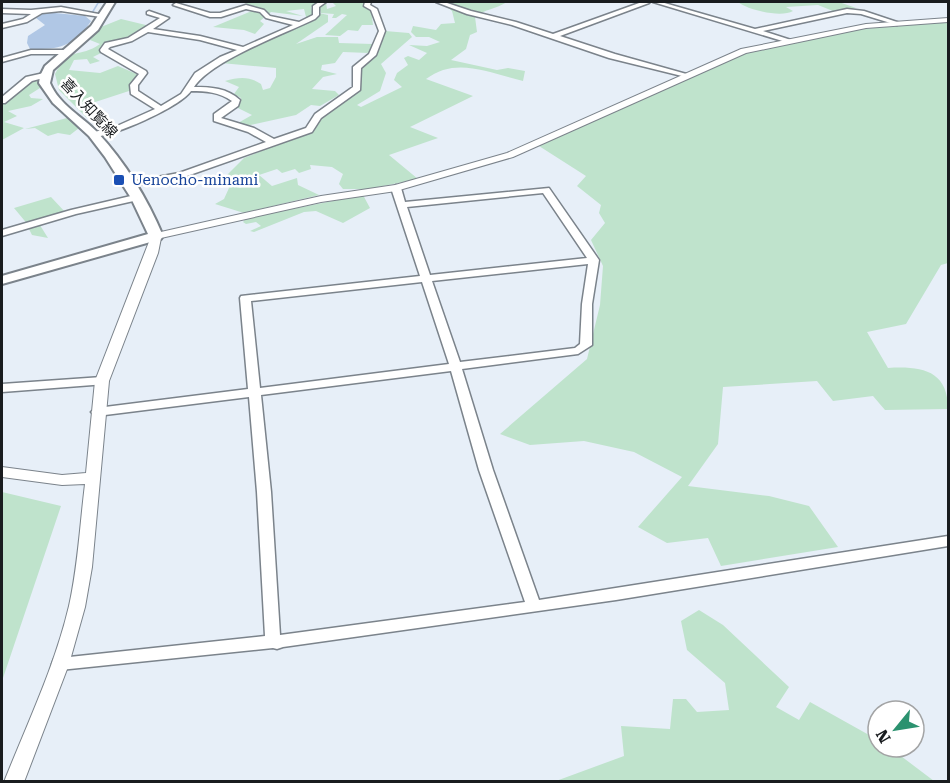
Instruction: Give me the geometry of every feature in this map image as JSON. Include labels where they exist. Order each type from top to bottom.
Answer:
[{"type":"main road","name":"喜入知覧線","points":[[111,2],[95,28],[44,75],[48,90],[94,135],[128,185],[156,236]]},
{"type":"main road","points":[[2,280],[156,236]]},
{"type":"street","points":[[77,2],[77,11]]},
{"type":"street","points":[[161,109],[134,92],[134,85],[143,73],[104,50],[108,45],[130,40],[166,18],[149,13],[188,2]]},
{"type":"street","points":[[94,135],[120,128],[184,96],[190,89],[191,82],[198,75],[241,49],[316,15],[316,6],[323,2]]},
{"type":"street","points":[[128,185],[180,175],[309,130],[318,116],[357,88],[357,67],[372,55],[382,31],[374,9],[367,6],[368,2]]},
{"type":"street","points":[[440,2],[469,13],[514,22],[612,56],[686,75]]},
{"type":"street","points":[[553,36],[647,2]]},
{"type":"street","points":[[656,2],[789,41]]},
{"type":"street","points":[[176,5],[210,15],[221,15],[246,7],[262,10],[268,17],[299,24]]},
{"type":"street","points":[[2,26],[25,21],[40,10]]},
{"type":"street","points":[[2,11],[77,11],[101,15]]},
{"type":"street","points":[[755,31],[847,11],[862,12],[897,23]]},
{"type":"street","points":[[14,782],[60,664],[82,577],[93,478],[97,412],[102,381],[152,253],[156,236],[321,199],[396,188],[510,155],[736,54],[866,26],[948,20]]},
{"type":"street","points":[[149,30],[200,38],[241,49]]},
{"type":"street","points":[[2,60],[31,52],[67,52]]},
{"type":"street","points":[[2,101],[29,79],[44,75]]},
{"type":"street","points":[[190,89],[210,88],[230,96],[236,100],[235,104],[217,118],[250,130],[274,143]]},
{"type":"street","points":[[396,188],[456,367],[486,470],[534,606]]},
{"type":"street","points":[[97,412],[578,351],[586,345],[587,304],[594,260],[546,190],[401,205]]},
{"type":"street","points":[[2,233],[74,212],[135,198]]},
{"type":"street","points":[[277,643],[272,635],[264,492],[245,298],[426,276],[594,260]]},
{"type":"street","points":[[2,388],[102,381]]},
{"type":"street","points":[[2,472],[63,480],[93,478]]},
{"type":"street","points":[[60,664],[277,643],[534,606],[948,541]]},
{"type":"green space","points":[[242,2],[320,2],[311,7],[313,15],[310,18],[306,17],[304,9],[286,11],[303,16],[271,12],[260,21],[264,24],[255,34],[244,30],[213,27],[259,8]]},
{"type":"green space","points":[[326,2],[327,9],[336,6],[333,3],[336,2],[366,2],[365,6],[371,10],[373,25],[362,25],[358,31],[348,30],[340,36],[325,35],[347,15],[342,14],[332,18],[334,14],[321,13],[319,6]]},
{"type":"green space","points":[[441,2],[507,2],[475,17],[477,32],[470,35],[466,49],[451,60],[497,70],[508,68],[525,71],[523,81],[461,67],[437,72],[426,79],[473,96],[410,127],[438,138],[389,155],[418,179],[368,189],[343,189],[339,184],[343,174],[332,167],[310,165],[311,169],[299,173],[295,169],[282,173],[277,169],[259,175],[272,186],[297,178],[298,185],[319,195],[244,213],[215,204],[224,199],[229,188],[223,179],[244,158],[311,131],[321,116],[360,87],[360,67],[385,31],[409,33],[412,37],[381,64],[386,73],[380,91],[357,105],[361,107],[402,87],[394,80],[397,73],[408,65],[404,58],[408,56],[419,60],[427,53],[409,45],[427,46],[440,42],[429,37],[416,37],[411,32],[413,26],[436,30],[441,24],[455,23],[452,11]]},
{"type":"green space","points":[[738,2],[839,2],[856,8],[833,11],[818,5],[786,7],[793,11],[781,14],[757,10]]},
{"type":"green space","points":[[319,13],[328,15],[328,22],[296,44],[317,37],[338,37],[339,43],[373,44],[369,53],[343,52],[335,63],[322,65],[321,70],[337,74],[323,77],[312,89],[335,91],[339,95],[320,106],[311,105],[296,115],[246,126],[238,123],[252,115],[238,108],[241,98],[234,94],[239,87],[225,81],[248,78],[261,84],[263,90],[270,88],[276,77],[276,68],[221,63],[244,49],[316,19]]},
{"type":"green space","points":[[121,19],[150,26],[130,40],[106,45],[98,50],[103,52],[93,57],[100,61],[90,64],[87,59],[74,60],[69,70],[100,73],[118,66],[139,75],[131,82],[129,91],[83,106],[91,116],[87,118],[59,90],[55,74],[65,59],[100,44],[90,40],[101,27]]},
{"type":"green space","points":[[948,21],[948,263],[941,265],[906,324],[867,332],[888,368],[921,370],[938,378],[947,396],[948,409],[885,410],[873,396],[833,401],[817,381],[723,387],[718,444],[688,486],[769,496],[809,506],[838,547],[721,566],[708,538],[667,543],[638,527],[682,477],[634,452],[584,441],[530,445],[500,434],[587,359],[600,305],[603,266],[591,240],[605,223],[599,213],[601,205],[577,186],[586,176],[539,146],[745,53],[854,30]]},
{"type":"green space","points":[[35,78],[40,78],[40,88],[29,95],[31,98],[43,99],[31,106],[8,111],[17,116],[4,122],[24,128],[2,140],[2,104]]},
{"type":"green space","points":[[67,118],[79,128],[70,135],[58,133],[48,136],[35,128],[25,129]]},
{"type":"green space","points":[[363,195],[370,208],[343,223],[316,211],[304,212],[254,232],[250,231],[261,226],[256,222],[246,224],[243,222],[246,218]]},
{"type":"green space","points":[[51,197],[66,213],[38,222],[48,238],[32,235],[29,229],[5,234],[29,226],[14,208]]},
{"type":"green space","points":[[2,492],[61,506],[2,681]]},
{"type":"green space","points":[[699,610],[723,625],[789,687],[776,707],[799,720],[810,702],[866,733],[866,759],[905,759],[934,781],[556,781],[624,756],[621,726],[670,729],[673,699],[686,699],[697,712],[729,710],[725,683],[687,650],[681,621]]},
{"type":"water","points":[[45,12],[85,16],[91,21],[79,36],[65,45],[50,49],[30,49],[27,43],[28,36],[45,25],[36,18]]},
{"type":"waterway","points":[[92,13],[98,3],[103,2]]},
{"type":"place","name":"Uenocho-minami","points":[[119,180]]}]
